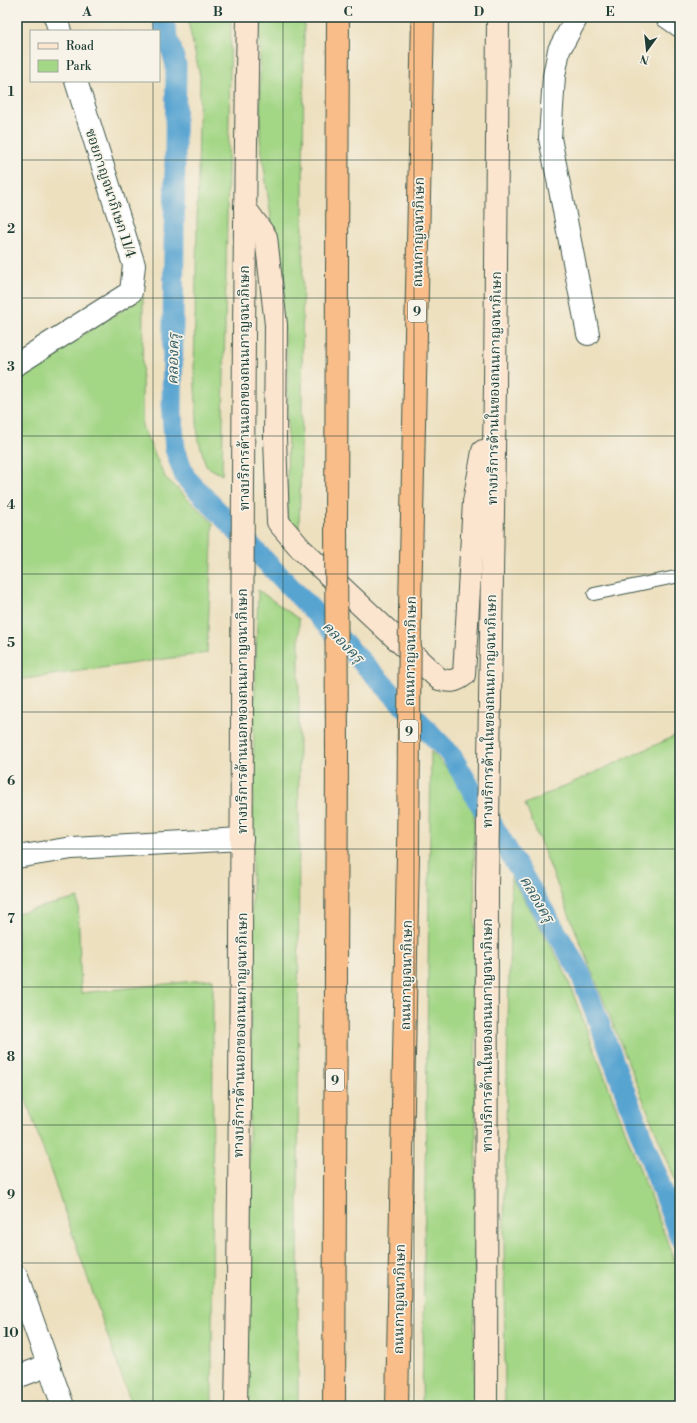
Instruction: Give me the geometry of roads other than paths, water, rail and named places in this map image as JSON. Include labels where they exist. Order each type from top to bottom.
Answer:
[{"type":"highway","name":"9","points":[[334,1406],[338,17]]},
{"type":"highway","name":"ถนนกาญจนาภิเษก","points":[[397,1406],[408,856],[410,606],[423,17]]},
{"type":"main road","name":"ทางบริการด้านนอกของถนนกาญจนาภิเษก","points":[[236,1406],[242,839],[241,644],[248,17]]},
{"type":"main road","name":"ทางบริการด้านในของถนนกาญจนาภิเษก","points":[[486,1406],[487,887],[489,672],[495,387],[498,17]]},
{"type":"main road","points":[[245,208],[266,237],[270,267],[276,325],[275,438],[278,522],[301,549],[439,679],[451,682],[458,681],[464,675],[474,502],[495,387]]},
{"type":"street","points":[[55,17],[60,30]]},
{"type":"street","points":[[577,17],[559,50],[554,76],[550,138],[588,334]]},
{"type":"street","points":[[667,17],[680,26]]},
{"type":"street","name":"ซอยกาญจนาภิเษก 11/4","points":[[17,364],[131,292],[134,265],[76,82]]},
{"type":"street","points":[[17,857],[72,848],[242,839]]},
{"type":"street","points":[[17,1277],[63,1406]]},
{"type":"street","points":[[17,1377],[48,1365]]},
{"type":"lane","points":[[594,594],[680,576]]},
{"type":"waterway","name":"คลองครุ","points":[[162,17],[176,65],[172,415],[175,449],[185,477],[451,755],[580,972],[680,1238]]}]
